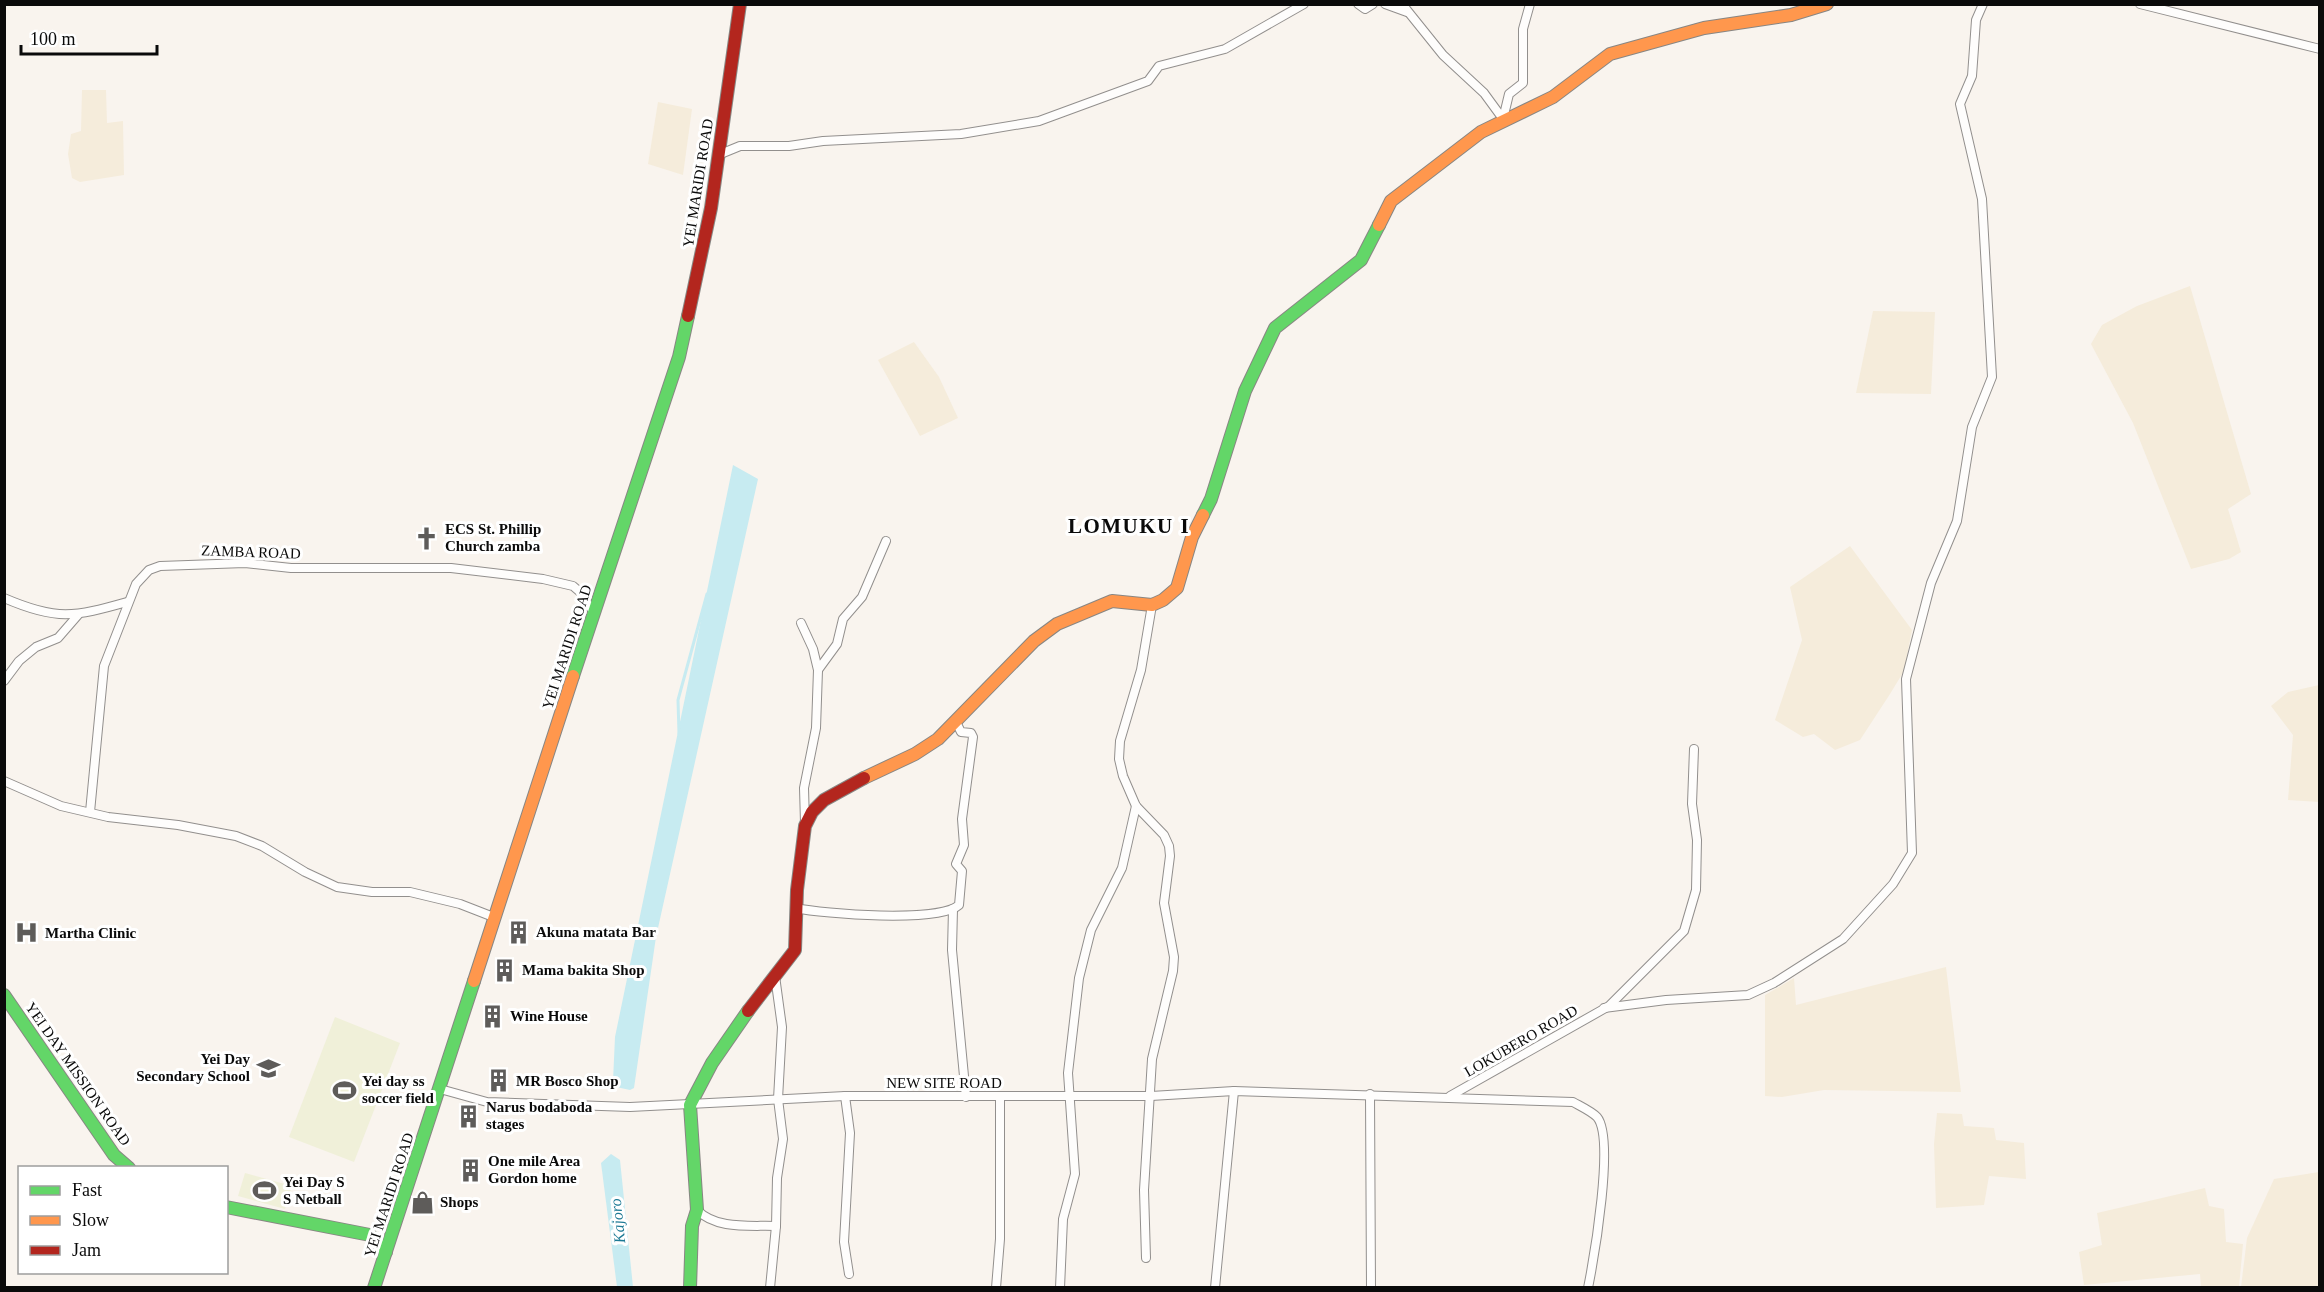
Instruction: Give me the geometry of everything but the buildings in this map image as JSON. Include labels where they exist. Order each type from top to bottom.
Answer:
[{"type":"street","name":"YEI MARIDI ROAD","points":[[375,1287],[679,357],[708,225],[740,4]]},
{"type":"street","points":[[718,156],[740,146],[789,146],[823,141],[961,134],[1040,121],[1148,81],[1159,66],[1225,49],[1304,4]]},
{"type":"street","points":[[1358,4],[1365,9],[1373,4]]},
{"type":"street","points":[[1385,4],[1411,13]]},
{"type":"street","points":[[1402,4],[1443,54],[1484,93],[1503,119]]},
{"type":"street","points":[[1503,119],[1509,93],[1523,83],[1523,29],[1530,4]]},
{"type":"street","points":[[805,826],[812,812],[824,800],[845,787],[915,754],[938,739],[1034,641],[1058,624],[1112,601],[1152,605],[1170,594],[1181,579],[1191,537],[1211,499],[1245,391],[1275,328],[1310,303],[1361,260],[1391,201],[1481,132],[1503,119],[1552,97],[1610,54],[1704,28],[1791,15],[1827,4]]},
{"type":"street","points":[[1604,1008],[1666,1000],[1748,995],[1774,983],[1843,939],[1893,884],[1912,853],[1906,679],[1931,583],[1957,521],[1972,427],[1992,377],[1982,199],[1960,104],[1972,76],[1976,20],[1983,4]]},
{"type":"street","points":[[2140,4],[2319,49]]},
{"type":"street","points":[[818,670],[837,644],[843,619],[862,597],[886,541]]},
{"type":"street","name":"ZAMBA ROAD","points":[[90,812],[104,666],[127,602],[141,575],[160,566],[245,563],[291,568],[393,566],[451,568],[573,586],[580,592],[594,613]]},
{"type":"street","points":[[4,598],[50,615],[78,614],[127,602]]},
{"type":"street","points":[[1146,1258],[1144,1190],[1155,1039],[1168,1003],[1174,957],[1164,903],[1170,856],[1164,835],[1136,806],[1123,776],[1119,741],[1141,670],[1152,605]]},
{"type":"street","points":[[4,681],[19,661],[36,647],[58,638],[78,614]]},
{"type":"street","points":[[690,1287],[692,1226],[698,1210],[690,1105],[712,1063],[795,950],[796,908],[805,826],[804,788],[816,728],[818,670],[813,649],[801,623]]},
{"type":"street","points":[[956,722],[961,732],[971,733],[973,737],[963,810],[963,845],[956,864],[962,871],[960,901],[953,909],[952,950],[966,1097]]},
{"type":"street","points":[[1604,1008],[1628,988],[1684,931],[1696,890],[1697,840],[1692,804],[1694,749]]},
{"type":"street","points":[[4,781],[61,806],[190,826],[236,836],[262,846],[305,872],[338,887],[372,892],[410,892],[460,904],[496,918]]},
{"type":"street","points":[[1060,1287],[1063,1219],[1075,1174],[1070,1097],[1070,1051],[1084,952],[1091,930],[1122,868],[1136,806]]},
{"type":"street","points":[[796,908],[823,912],[892,915],[953,909]]},
{"type":"street","points":[[770,1287],[776,1226],[777,1178],[783,1139],[778,1099],[782,1027],[775,976]]},
{"type":"street","name":"YEI DAY MISSION ROAD","points":[[4,995],[114,1155],[128,1166]]},
{"type":"street","name":"LOKUBERO ROAD","points":[[1450,1096],[1604,1008]]},
{"type":"street","name":"NEW SITE ROAD","points":[[440,1089],[487,1102],[630,1107],[845,1096],[1151,1096],[1234,1091],[1450,1096],[1574,1102],[1598,1118],[1603,1134],[1604,1172],[1600,1193],[1600,1221],[1588,1287]]},
{"type":"street","points":[[1215,1287],[1234,1091]]},
{"type":"street","points":[[1370,1094],[1371,1287]]},
{"type":"street","points":[[845,1096],[850,1143],[844,1242],[849,1274]]},
{"type":"street","points":[[996,1287],[1000,1239],[1000,1097]]},
{"type":"street","points":[[228,1207],[370,1235],[386,1252]]},
{"type":"street","points":[[698,1210],[707,1220],[726,1224],[776,1226]]},
{"type":"shaded area","points":[[82,90],[106,90],[107,123],[123,121],[124,175],[80,182],[72,178],[68,154],[71,134],[81,131]]},
{"type":"shaded area","points":[[658,102],[692,109],[683,175],[648,164]]},
{"type":"shaded area","points":[[2190,286],[2251,494],[2228,509],[2241,552],[2229,559],[2191,569],[2133,423],[2091,344],[2102,325],[2137,306]]},
{"type":"shaded area","points":[[1873,311],[1935,312],[1931,394],[1856,393]]},
{"type":"shaded area","points":[[914,342],[939,377],[958,418],[920,436],[878,360]]},
{"type":"shaded area","points":[[1850,546],[1912,630],[1904,671],[1890,694],[1860,740],[1835,750],[1814,734],[1803,737],[1775,720],[1802,640],[1790,587]]},
{"type":"shaded area","points":[[2319,685],[2319,802],[2288,800],[2293,735],[2271,706],[2288,692]]},
{"type":"shaded area","points":[[1946,967],[1961,1092],[1824,1090],[1782,1097],[1765,1096],[1765,995],[1794,978],[1796,1005]]},
{"type":"shaded area","points":[[1937,1113],[1962,1114],[1964,1126],[1994,1128],[1996,1140],[2024,1143],[2026,1179],[1989,1176],[1984,1205],[1936,1208],[1934,1144]]},
{"type":"shaded area","points":[[2319,1172],[2319,1287],[2241,1287],[2247,1238],[2274,1179]]},
{"type":"shaded area","points":[[2205,1188],[2209,1206],[2224,1209],[2226,1242],[2243,1244],[2239,1287],[2201,1287],[2200,1274],[2084,1285],[2079,1252],[2102,1245],[2097,1213]]},
{"type":"green space","name":"Yei day ss soccer field","points":[[335,1017],[400,1043],[354,1162],[289,1137]]},
{"type":"green space","name":"Yei Day S S Netball","points":[[245,1173],[292,1186],[285,1209],[238,1196]]},
{"type":"water","points":[[733,465],[758,479],[656,937],[634,1088],[630,1090],[616,1087],[613,1081],[615,1037]]},
{"type":"water","name":"Kajoro","points":[[611,1154],[620,1160],[633,1287],[617,1287],[601,1163]]},
{"type":"waterway","points":[[679,734],[678,700],[707,594]]},
{"type":"traffic: fast","points":[[1203,515],[1211,499],[1245,391],[1275,328],[1361,260],[1379,225]]},
{"type":"traffic: fast","points":[[573,676],[679,357],[688,316]]},
{"type":"traffic: fast","points":[[374,1288],[474,981]]},
{"type":"traffic: fast","points":[[4,995],[114,1155],[127,1166]]},
{"type":"traffic: fast","points":[[690,1288],[692,1226],[697,1210],[690,1105],[712,1063],[748,1011]]},
{"type":"traffic: fast","points":[[228,1207],[370,1235],[386,1252]]},
{"type":"traffic: slow","points":[[1379,225],[1391,201],[1481,132],[1553,97],[1610,54],[1704,28],[1791,15],[1827,4]]},
{"type":"traffic: slow","points":[[864,778],[915,754],[938,739],[1034,641],[1057,624],[1112,601],[1152,605],[1163,600],[1177,588],[1192,537],[1203,515]]},
{"type":"traffic: slow","points":[[474,981],[573,676]]},
{"type":"traffic: jam","points":[[688,316],[711,208],[740,4]]},
{"type":"traffic: jam","points":[[748,1011],[795,950],[797,890],[805,826],[812,812],[824,800],[864,778]]},
{"type":"place","name":"ECS St. Phillip Church zamba","points":[[427,538]]},
{"type":"place","name":"Akuna matata Bar","points":[[518,932]]},
{"type":"place","name":"Martha Clinic","points":[[27,933]]},
{"type":"place","name":"Mama bakita Shop","points":[[504,970]]},
{"type":"place","name":"Wine House","points":[[492,1016]]},
{"type":"place","name":"Yei Day Secondary School","points":[[268,1068]]},
{"type":"place","name":"MR Bosco Shop","points":[[498,1081]]},
{"type":"place","name":"Yei day ss soccer field","points":[[344,1090]]},
{"type":"place","name":"Narus bodaboda stages","points":[[468,1116]]},
{"type":"place","name":"One mile Area Gordon home","points":[[470,1170]]},
{"type":"place","name":"Yei Day S S Netball","points":[[265,1191]]},
{"type":"place","name":"Shops","points":[[422,1202]]},
{"type":"district","name":"LOMUKU I","points":[[1129,526]]}]
